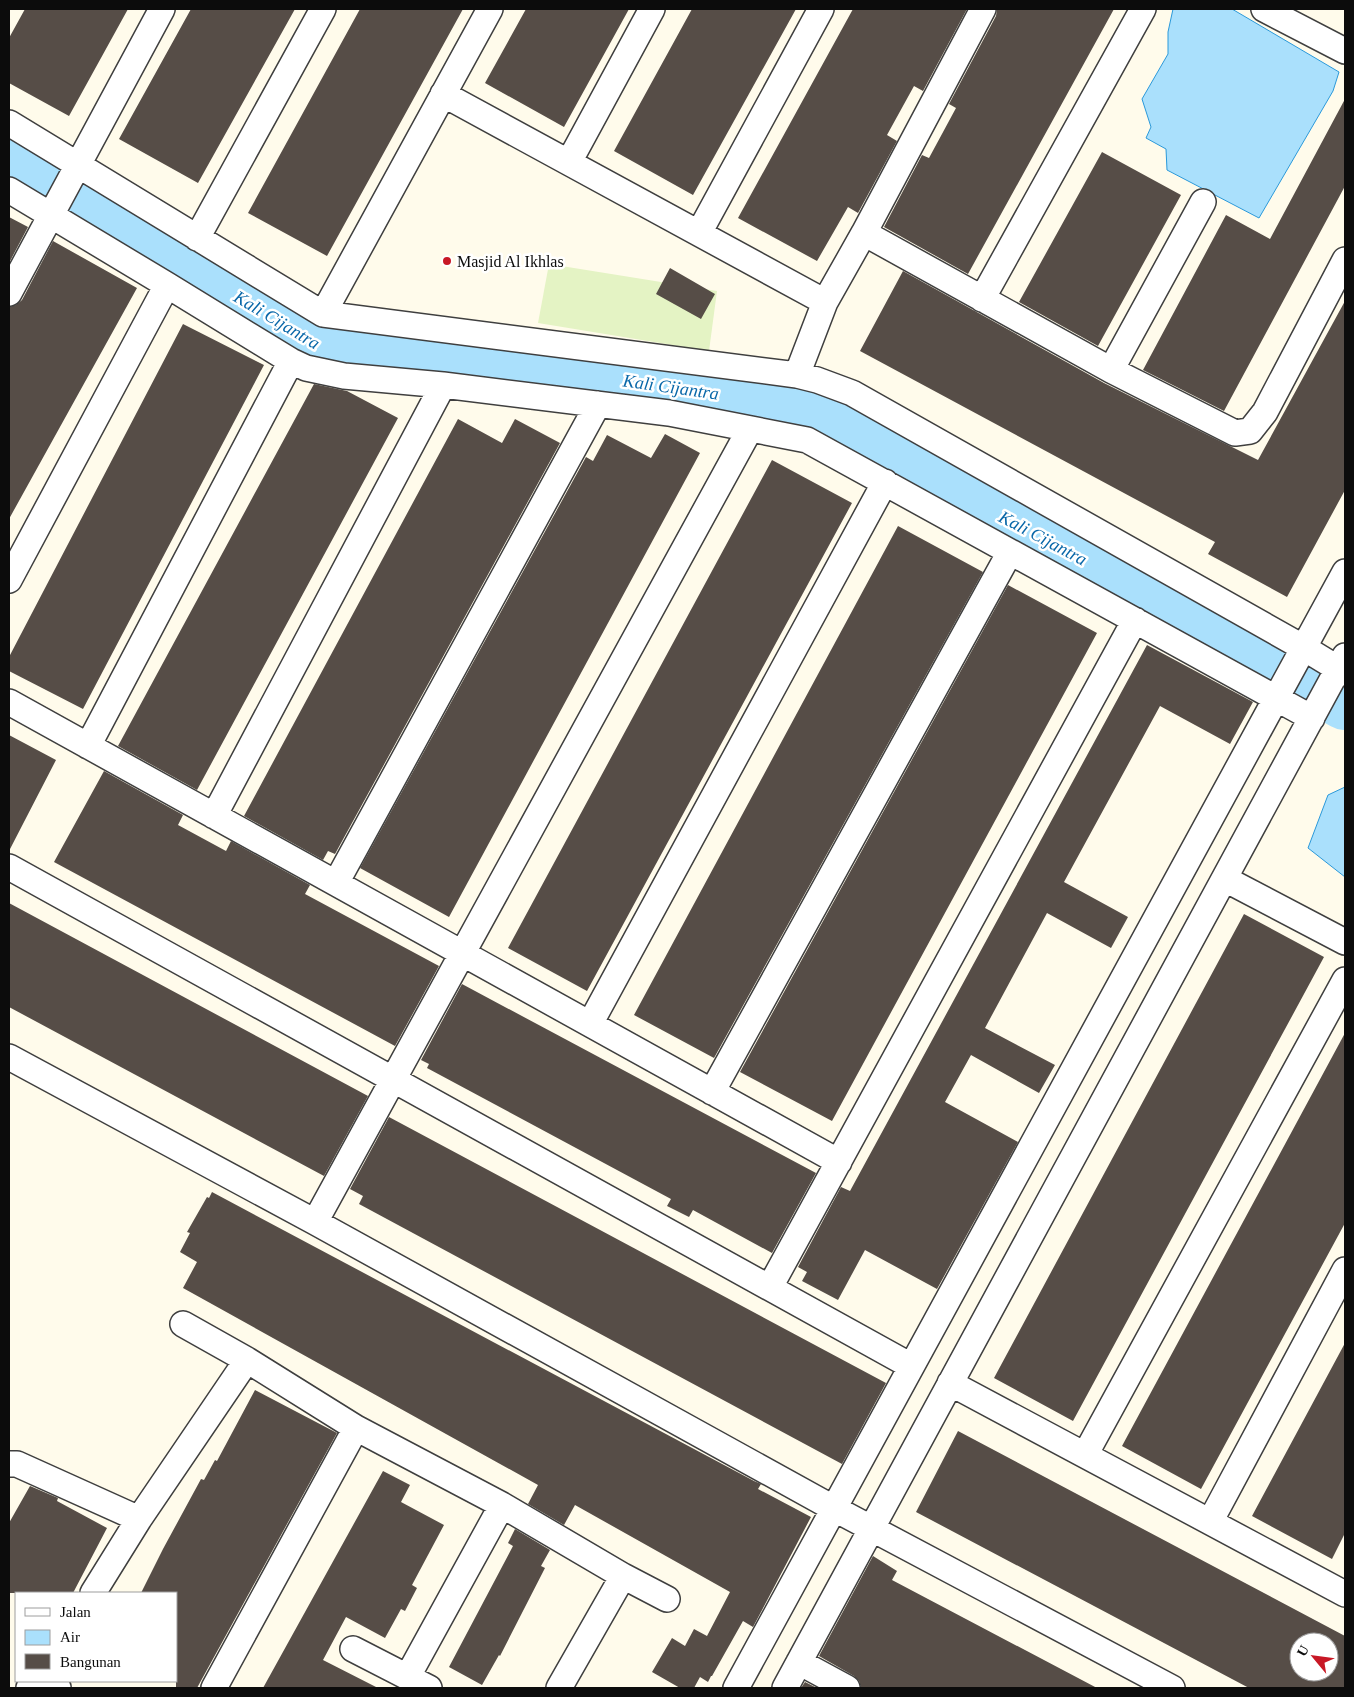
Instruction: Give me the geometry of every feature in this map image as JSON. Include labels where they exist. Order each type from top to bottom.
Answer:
[{"type":"street","points":[[9,293],[162,9]]},
{"type":"street","points":[[197,238],[323,9]]},
{"type":"street","points":[[323,314],[490,9]]},
{"type":"street","points":[[568,162],[652,9]]},
{"type":"street","points":[[699,233],[821,9]]},
{"type":"street","points":[[797,375],[825,302],[864,233],[983,9]]},
{"type":"street","points":[[982,299],[1143,9]]},
{"type":"street","points":[[1264,9],[1345,51]]},
{"type":"street","points":[[443,94],[825,302]]},
{"type":"street","points":[[9,123],[75,170],[197,238],[323,314],[797,375],[818,380],[852,394],[1303,651],[1341,669],[1315,712],[784,1688]]},
{"type":"street","points":[[9,190],[53,213],[291,361],[306,368],[344,376],[443,385],[669,413],[807,440],[1135,620],[1315,712]]},
{"type":"street","points":[[1111,370],[1203,202]]},
{"type":"street","points":[[864,233],[1111,370],[1235,433],[1250,431],[1265,412],[1345,260]]},
{"type":"street","points":[[9,580],[167,285]]},
{"type":"street","points":[[88,746],[291,361]]},
{"type":"street","points":[[214,816],[443,385]]},
{"type":"street","points":[[336,883],[598,404]]},
{"type":"street","points":[[315,1222],[750,429]]},
{"type":"street","points":[[590,1024],[885,482]]},
{"type":"street","points":[[712,1092],[1010,552]]},
{"type":"street","points":[[736,1688],[1345,572]]},
{"type":"street","points":[[770,1288],[1135,620]]},
{"type":"street","points":[[9,702],[839,1162]]},
{"type":"street","points":[[9,867],[911,1366]]},
{"type":"street","points":[[1225,878],[1345,942]]},
{"type":"street","points":[[1085,1455],[1345,980]]},
{"type":"street","points":[[9,1057],[315,1222],[834,1508],[1172,1688]]},
{"type":"street","points":[[1210,1522],[1345,1270]]},
{"type":"street","points":[[183,1324],[247,1360],[356,1428],[502,1505],[623,1576],[667,1599]]},
{"type":"street","points":[[94,1592],[139,1519],[247,1360]]},
{"type":"street","points":[[950,1383],[1210,1522],[1343,1587]]},
{"type":"street","points":[[214,1688],[356,1428]]},
{"type":"street","points":[[9,1464],[17,1464],[139,1519]]},
{"type":"street","points":[[408,1676],[502,1505]]},
{"type":"street","points":[[558,1688],[623,1576]]},
{"type":"street","points":[[353,1649],[429,1688]]},
{"type":"street","points":[[799,1662],[847,1688]]},
{"type":"green space","points":[[549,264],[717,291],[709,351],[538,323]]},
{"type":"water","points":[[1173,9],[1232,9],[1339,72],[1333,91],[1259,218],[1167,170],[1166,149],[1146,138],[1151,127],[1142,99],[1168,54],[1168,32]]},
{"type":"water","points":[[1345,787],[1345,877],[1308,848],[1328,795]]},
{"type":"building","points":[[25,9],[128,9],[69,116],[9,83],[9,38]]},
{"type":"building","points":[[191,9],[295,9],[198,183],[119,139]]},
{"type":"building","points":[[360,9],[463,9],[327,256],[248,213]]},
{"type":"building","points":[[526,9],[629,9],[564,127],[485,83]]},
{"type":"building","points":[[692,9],[796,9],[693,195],[614,151]]},
{"type":"building","points":[[853,9],[967,9],[923,91],[914,86],[887,135],[897,141],[858,213],[848,207],[817,261],[738,218]]},
{"type":"building","points":[[997,9],[1114,9],[968,274],[884,227],[922,155],[929,158],[956,108],[949,104],[996,16]]},
{"type":"building","points":[[1345,99],[1345,186],[1224,411],[1143,370],[1226,215],[1270,239]]},
{"type":"building","points":[[1102,152],[1181,195],[1098,346],[1019,302]]},
{"type":"building","points":[[9,217],[28,227],[9,263]]},
{"type":"building","points":[[53,241],[137,288],[9,519],[9,307],[16,305],[22,300]]},
{"type":"building","points":[[670,268],[715,294],[701,319],[656,294]]},
{"type":"building","points":[[903,271],[1104,383],[1258,460],[1345,301],[1345,490],[1287,597],[1208,554],[1215,542],[860,351]]},
{"type":"building","points":[[183,324],[264,365],[83,709],[9,671],[9,657]]},
{"type":"building","points":[[314,384],[347,391],[398,418],[197,790],[118,746]]},
{"type":"building","points":[[458,419],[502,443],[515,419],[560,443],[335,854],[328,851],[323,860],[244,816]]},
{"type":"building","points":[[665,434],[700,453],[449,917],[360,868],[586,457],[593,461],[607,435],[651,458]]},
{"type":"building","points":[[772,460],[852,503],[587,991],[508,948]]},
{"type":"building","points":[[898,526],[983,572],[714,1058],[634,1015]]},
{"type":"building","points":[[1008,585],[1097,633],[832,1121],[740,1072]]},
{"type":"building","points":[[1147,645],[1253,702],[1230,744],[1160,706],[1064,882],[1128,917],[1111,948],[1047,913],[985,1028],[1055,1065],[1039,1093],[971,1055],[945,1102],[1018,1142],[937,1289],[865,1250],[838,1300],[802,1281],[807,1272],[798,1267],[841,1187],[850,1191]]},
{"type":"building","points":[[9,735],[56,760],[9,851]]},
{"type":"building","points":[[104,771],[183,815],[178,825],[226,851],[231,841],[310,885],[305,894],[439,966],[395,1046],[54,862]]},
{"type":"building","points":[[9,903],[368,1096],[324,1176],[9,1007]]},
{"type":"building","points":[[1244,914],[1324,957],[1073,1421],[994,1378]]},
{"type":"building","points":[[462,984],[816,1173],[772,1253],[693,1210],[689,1217],[667,1206],[671,1199],[427,1068],[429,1064],[421,1060]]},
{"type":"building","points":[[1345,1033],[1345,1223],[1201,1489],[1122,1446]]},
{"type":"building","points":[[389,1117],[886,1383],[842,1464],[359,1204],[363,1196],[350,1189]]},
{"type":"building","points":[[212,1192],[761,1484],[758,1489],[811,1517],[753,1627],[743,1621],[708,1682],[700,1677],[694,1688],[680,1688],[652,1672],[672,1638],[685,1646],[694,1629],[707,1636],[730,1592],[575,1505],[564,1525],[528,1504],[538,1485],[183,1288],[197,1262],[180,1252],[190,1233],[187,1232],[207,1197],[209,1198]]},
{"type":"building","points":[[1345,1343],[1345,1533],[1332,1559],[1252,1516]]},
{"type":"building","points":[[255,1390],[337,1433],[197,1688],[176,1688],[176,1682],[178,1682],[178,1592],[142,1592],[201,1479],[204,1480],[215,1460],[217,1461]]},
{"type":"building","points":[[958,1431],[1337,1632],[1289,1632],[1289,1682],[1339,1682],[1339,1633],[1345,1636],[1345,1688],[1249,1688],[916,1512]]},
{"type":"building","points":[[383,1471],[410,1485],[401,1502],[444,1525],[412,1585],[417,1588],[405,1611],[401,1609],[385,1638],[346,1617],[323,1660],[378,1688],[263,1688]]},
{"type":"building","points":[[30,1486],[58,1498],[57,1501],[107,1528],[74,1592],[9,1593],[9,1523]]},
{"type":"building","points":[[515,1529],[550,1550],[541,1566],[545,1568],[500,1656],[482,1685],[449,1667],[513,1546],[508,1543]]},
{"type":"building","points":[[873,1556],[897,1571],[892,1580],[1097,1688],[861,1688],[859,1681],[854,1676],[819,1656]]},
{"type":"building","points":[[805,1682],[817,1688],[801,1688]]},
{"type":"waterway","name":"Kali Cijantra","points":[[9,158],[60,187],[325,350],[398,359],[707,388],[836,427],[995,510],[1144,594],[1239,642],[1345,701]]},
{"type":"place","name":"Masjid Al Ikhlas","points":[[447,261]]}]
